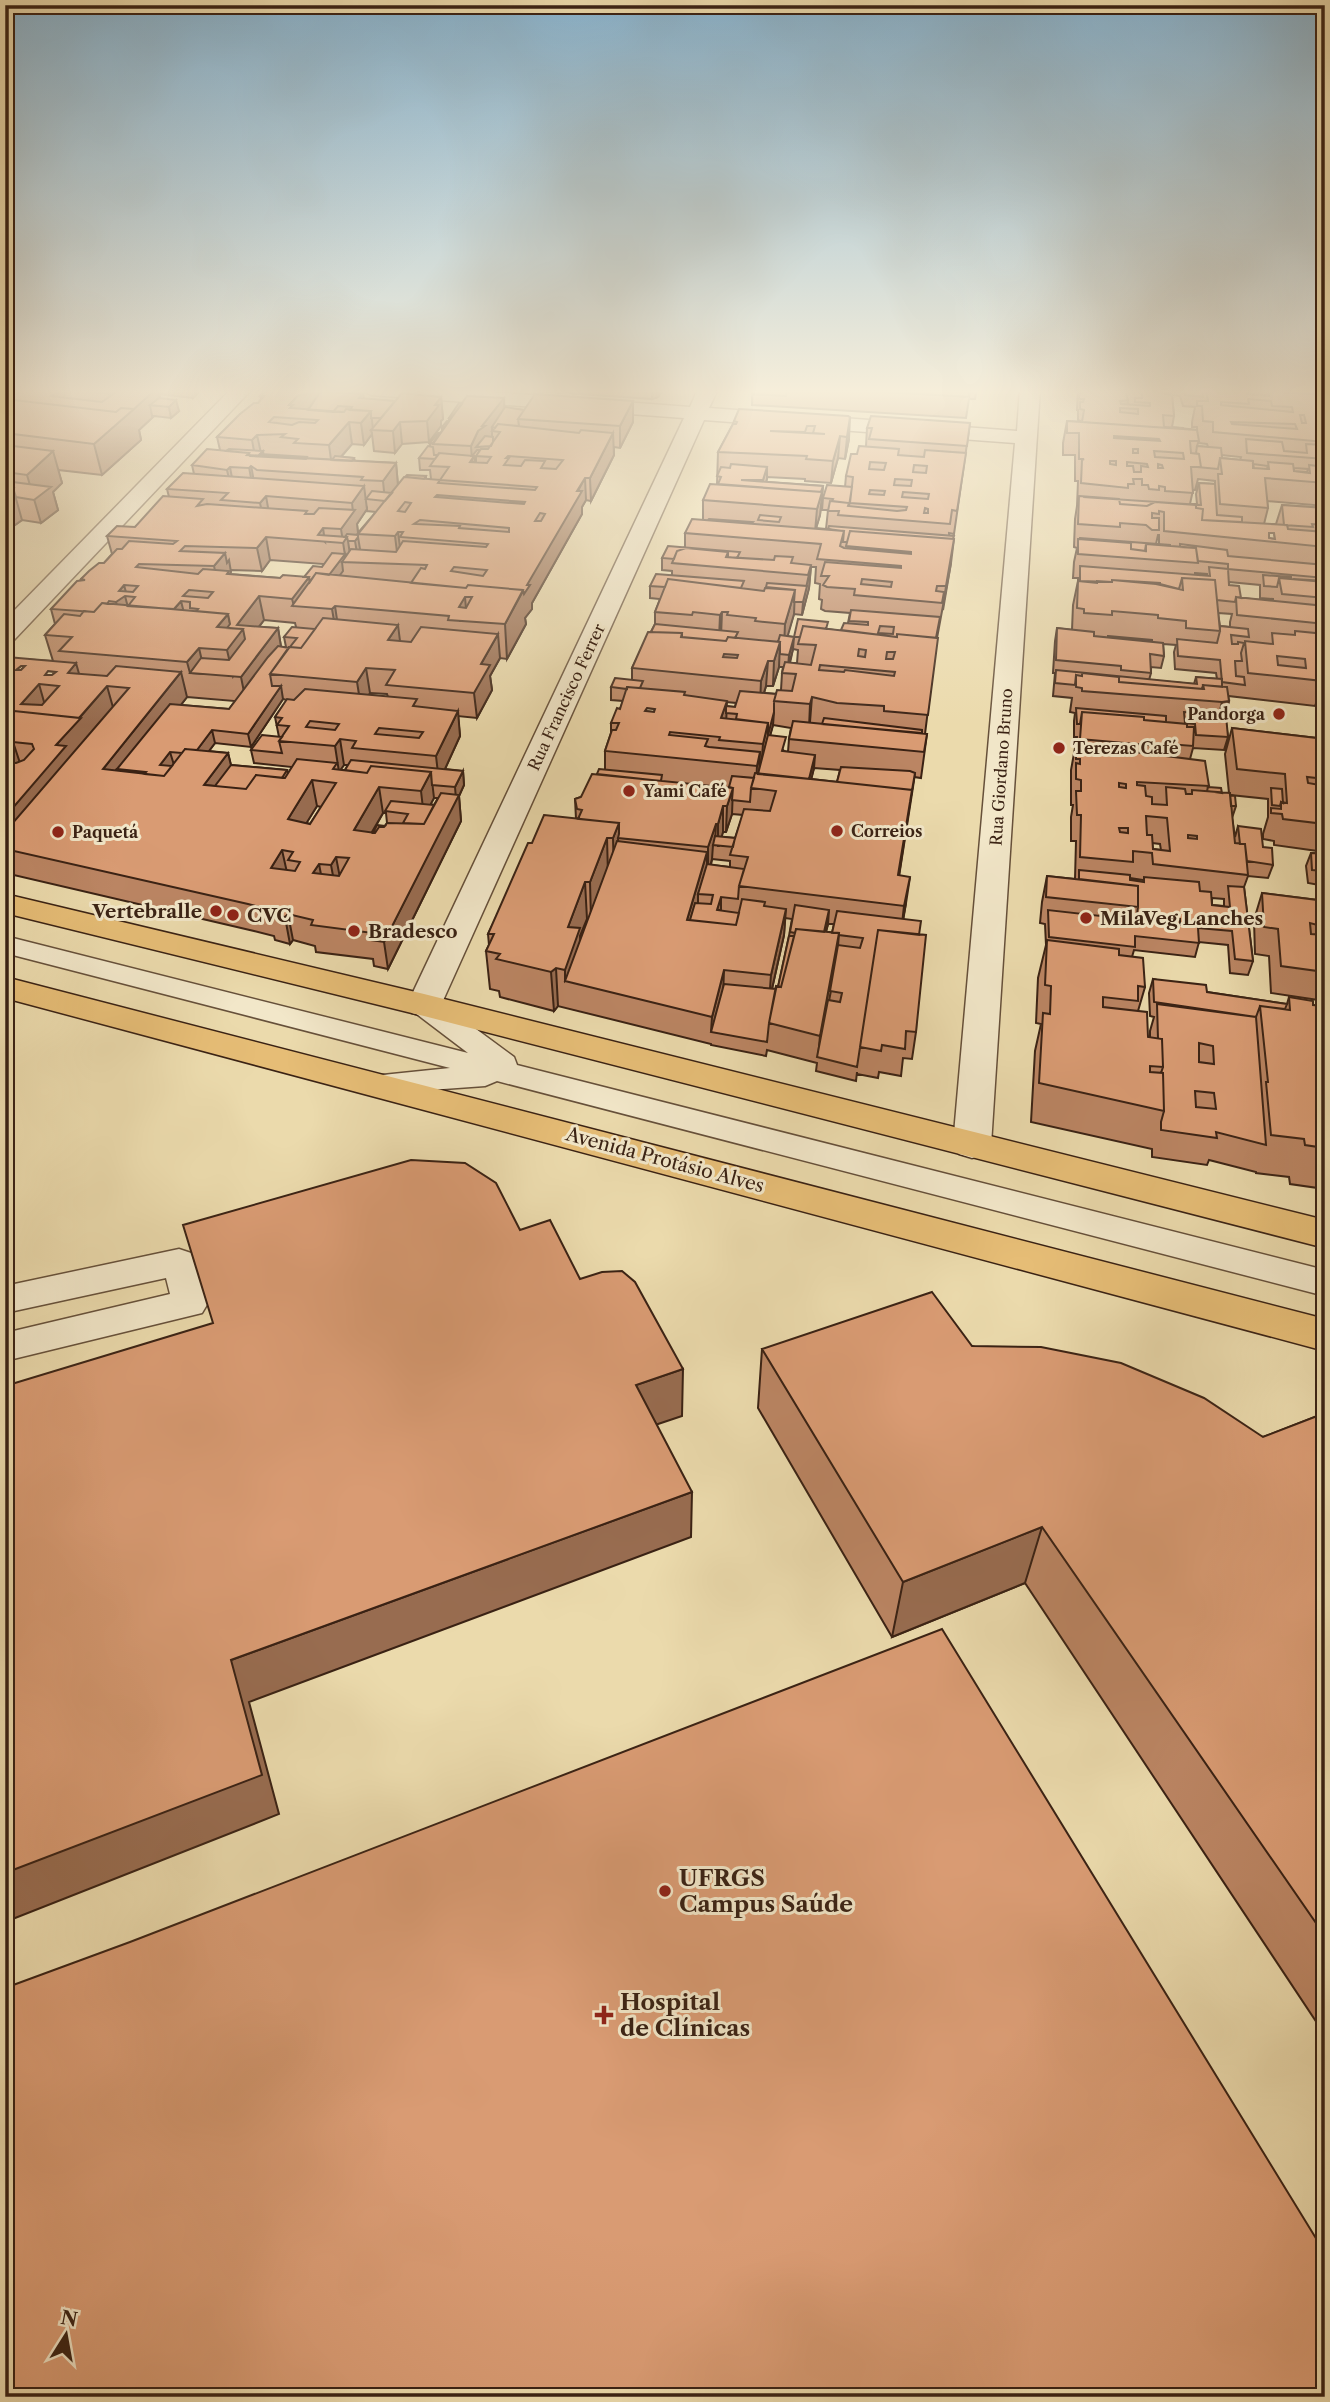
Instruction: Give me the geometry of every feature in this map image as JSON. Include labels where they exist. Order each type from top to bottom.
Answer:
[{"type":"main road","points":[[5,903],[424,1005],[1325,1234]]},
{"type":"main road","name":"Avenida Protásio Alves","points":[[5,987],[1325,1335]]},
{"type":"street","points":[[5,635],[134,501]]},
{"type":"street","name":"Rua Francisco Ferrer","points":[[424,1005],[657,501]]},
{"type":"street","name":"Rua Giordano Bruno","points":[[972,1145],[1022,501]]},
{"type":"lane","points":[[5,944],[1325,1283]]},
{"type":"lane","points":[[424,1005],[516,1074]]},
{"type":"lane","points":[[374,1084],[516,1074]]},
{"type":"lane","points":[[5,1300],[179,1262],[190,1303],[5,1347]]},
{"type":"building","points":[[158,501],[201,501],[197,506],[207,504],[307,511],[305,514],[314,514],[319,508],[355,510],[341,529],[323,528],[318,535],[347,537],[343,543],[266,537],[257,548],[185,546],[180,551],[225,553],[214,566],[139,564],[136,567],[198,574],[203,569],[229,571],[227,574],[280,578],[283,575],[309,577],[292,599],[259,596],[237,625],[278,628],[241,677],[190,673],[201,658],[229,660],[245,639],[243,629],[227,628],[230,624],[228,614],[196,611],[198,609],[190,608],[190,602],[181,601],[174,609],[128,606],[135,597],[125,596],[116,602],[102,603],[94,612],[51,609],[77,581],[85,580],[81,579],[129,541],[173,544],[177,541],[107,536],[117,526],[135,527]],"holes":[[[124,585],[138,586],[133,592],[119,591]],[[189,590],[213,592],[208,598],[183,596]]]},
{"type":"building","points":[[385,501],[487,501],[524,504],[525,502],[514,501],[576,501],[524,594],[523,590],[411,583],[421,568],[425,569],[427,565],[342,562],[351,549],[396,552],[403,541],[486,547],[488,544],[400,537],[403,532],[398,532],[395,536],[358,534]],"holes":[[[405,502],[411,503],[405,512],[398,511]],[[540,513],[545,514],[541,521],[535,521]],[[420,520],[509,528],[509,532],[414,524]],[[454,567],[487,570],[483,576],[451,571]]]},
{"type":"building","points":[[717,501],[819,501],[817,509]]},
{"type":"building","points":[[830,501],[849,503],[848,506],[897,511],[906,510],[907,507],[850,503],[959,501],[957,511],[952,510],[950,524],[838,515],[839,511],[828,511]]},
{"type":"building","points":[[1079,501],[1119,501],[1120,504],[1147,506],[1155,502],[1196,505],[1196,508],[1203,509],[1202,520],[1287,525],[1288,529],[1325,532],[1325,547],[1164,531],[1164,512],[1159,511],[1159,514],[1152,513],[1152,518],[1159,518],[1159,530],[1152,530],[1146,525],[1120,523],[1120,527],[1078,524]]},
{"type":"building","points":[[1119,501],[1148,501],[1201,505],[1201,501],[1216,501],[1217,515],[1242,517],[1242,522],[1202,520],[1203,509],[1196,508],[1196,505],[1155,502],[1147,506],[1120,504]]},
{"type":"building","points":[[1220,501],[1267,501],[1268,508],[1220,504]]},
{"type":"building","points":[[1282,505],[1325,508],[1325,525],[1284,525]]},
{"type":"building","points":[[760,515],[781,517],[779,522],[758,520]]},
{"type":"building","points":[[692,519],[844,531],[840,546],[844,548],[911,554],[846,546],[850,531],[954,539],[946,586],[937,586],[936,591],[944,592],[942,603],[854,595],[855,589],[827,587],[823,585],[829,576],[821,576],[825,562],[901,566],[817,559],[821,544],[685,533]],"holes":[[[862,579],[892,582],[891,587],[861,584]]]},
{"type":"building","points":[[709,519],[753,522],[708,520]]},
{"type":"building","points":[[829,526],[954,536],[953,539],[850,531],[847,542],[843,542],[844,531],[828,529]]},
{"type":"building","points":[[347,534],[358,537],[355,541],[348,541],[345,537]]},
{"type":"building","points":[[1080,538],[1170,546],[1146,544],[1145,551],[1131,549],[1131,543]]},
{"type":"building","points":[[1078,539],[1131,543],[1131,549],[1146,551],[1146,544],[1196,548],[1198,563],[1078,554]]},
{"type":"building","points":[[1180,544],[1227,550],[1228,556],[1325,565],[1325,578],[1228,569],[1228,564],[1198,561],[1196,548],[1180,547]]},
{"type":"building","points":[[668,546],[740,552],[737,558],[728,557],[728,552],[686,548],[677,551],[674,559],[662,558]]},
{"type":"building","points":[[686,548],[728,552],[726,557],[774,560],[775,556],[793,557],[791,563],[811,565],[808,575],[672,563],[677,551]]},
{"type":"building","points":[[332,553],[345,554],[329,575],[316,573],[310,582],[309,577],[304,577],[313,566],[322,567]]},
{"type":"building","points":[[1080,566],[1210,576],[1209,567],[1228,569],[1229,585],[1239,586],[1241,598],[1236,597],[1235,602],[1217,600],[1215,580],[1182,578],[1179,589],[1160,583],[1080,581]]},
{"type":"building","points":[[316,573],[466,588],[468,585],[523,590],[505,624],[335,606],[332,609],[292,606]],"holes":[[[465,597],[472,597],[466,608],[459,607]]]},
{"type":"building","points":[[656,574],[744,581],[741,588],[668,579],[665,587],[650,586]]},
{"type":"building","points":[[1263,575],[1291,579],[1279,578],[1277,587],[1264,586]]},
{"type":"building","points":[[1182,578],[1215,580],[1220,631],[1186,628],[1186,621],[1158,618],[1158,615],[1112,611],[1112,615],[1084,613],[1084,609],[1077,608],[1078,581],[1097,583],[1112,580],[1156,584],[1183,590]]},
{"type":"building","points":[[1279,578],[1325,582],[1325,598],[1282,594]]},
{"type":"building","points":[[668,579],[764,591],[765,588],[795,590],[785,624],[755,621],[756,618],[727,615],[728,612],[722,612],[720,615],[693,612],[692,615],[655,612]]},
{"type":"building","points":[[767,583],[807,586],[803,602],[794,602],[795,590],[766,587]]},
{"type":"building","points":[[1236,597],[1325,606],[1325,624],[1237,615]]},
{"type":"building","points":[[102,603],[228,614],[217,627],[243,629],[227,650],[199,648],[187,662],[59,651],[72,637],[45,635],[64,614],[80,616],[84,611],[94,612]]},
{"type":"building","points":[[851,610],[940,617],[936,638],[897,634],[897,637],[841,630],[844,623],[868,625],[868,622],[849,621]],"holes":[[[880,626],[894,627],[893,634],[878,633]]]},
{"type":"building","points":[[323,618],[398,625],[388,640],[411,642],[421,627],[498,634],[481,664],[490,665],[474,693],[386,685],[395,670],[366,668],[357,682],[270,674],[289,647],[301,648]]},
{"type":"building","points":[[798,619],[828,622],[826,629],[803,626],[800,637],[794,637]]},
{"type":"building","points":[[655,624],[738,632],[735,638],[728,637],[726,641],[682,637],[682,633],[651,632]]},
{"type":"building","points":[[803,626],[897,637],[897,634],[938,638],[928,715],[884,711],[884,706],[837,703],[812,697],[810,704],[774,701],[777,690],[792,691],[796,674],[782,673],[785,662],[811,665],[816,645],[798,644]],"holes":[[[859,649],[866,650],[865,657],[858,656]],[[887,652],[895,652],[893,659],[886,659]],[[820,665],[895,672],[894,676],[819,670]]]},
{"type":"building","points":[[1220,626],[1248,629],[1249,637],[1231,635],[1232,644],[1244,643],[1242,661],[1235,661],[1236,676],[1244,677],[1245,685],[1222,682],[1220,660],[1178,656],[1177,639],[1217,643]]},
{"type":"building","points":[[292,627],[315,629],[301,648],[290,647],[297,638],[284,637]]},
{"type":"building","points":[[1057,628],[1094,632],[1094,636],[1163,643],[1164,656],[1150,654],[1151,673],[1121,670],[1121,666],[1056,660]]},
{"type":"building","points":[[1295,631],[1325,634],[1325,649],[1318,649],[1319,658],[1325,659],[1323,681],[1248,673],[1245,641],[1273,644],[1272,633],[1295,635]],"holes":[[[1277,656],[1305,659],[1306,668],[1278,665]]]},
{"type":"building","points":[[648,632],[682,633],[681,637],[726,641],[728,637],[780,642],[774,661],[768,661],[761,681],[632,668]],"holes":[[[724,654],[738,655],[737,658],[723,657]]]},
{"type":"building","points":[[780,635],[794,637],[789,655],[780,654]]},
{"type":"building","points":[[278,646],[289,648],[270,674],[272,686],[281,686],[248,734],[212,730],[197,750],[170,752],[160,765],[172,766],[164,776],[117,769],[170,704],[229,709]]},
{"type":"building","points":[[5,658],[76,663],[68,673],[107,676],[116,666],[181,672],[103,769],[164,776],[185,749],[228,753],[204,785],[246,789],[256,775],[285,778],[297,759],[337,763],[333,769],[367,773],[371,766],[431,772],[421,791],[379,787],[354,830],[375,833],[387,823],[424,824],[441,793],[459,795],[384,942],[370,940],[373,933],[311,925],[313,920],[288,914],[285,917],[269,914],[271,910],[248,904],[5,849],[5,832],[129,688],[107,686],[79,718],[14,711],[5,720],[9,714],[5,714]],"holes":[[[39,684],[59,686],[42,705],[21,704]],[[312,780],[336,783],[310,824],[288,819]],[[282,850],[293,852],[288,860],[300,862],[295,871],[271,868]],[[336,857],[349,858],[339,876],[313,873],[319,864],[331,865]]]},
{"type":"building","points":[[1056,670],[1197,684],[1196,677],[1222,679],[1222,687],[1203,685],[1202,689],[1119,682],[1119,677],[1082,673],[1082,676],[1076,675],[1075,685],[1055,683]]},
{"type":"building","points":[[1082,673],[1119,677],[1119,682],[1204,689],[1203,685],[1227,687],[1229,701],[1082,691],[1082,688],[1076,687],[1076,675],[1082,676]]},
{"type":"building","points":[[615,678],[643,681],[640,688],[611,687]]},
{"type":"building","points":[[627,687],[685,692],[684,695],[727,701],[721,718],[768,723],[763,744],[670,732],[669,735],[708,739],[705,746],[709,747],[760,752],[757,766],[605,751],[612,730],[616,730],[619,723],[611,723],[617,708],[620,709]]},
{"type":"building","points":[[305,689],[417,699],[413,706],[458,711],[436,756],[352,748],[356,741],[340,739],[335,746],[279,741],[289,726],[277,725],[282,718],[275,717],[287,699],[294,700]],"holes":[[[310,721],[339,724],[335,730],[306,727]],[[379,728],[423,732],[419,738],[375,734]]]},
{"type":"building","points":[[740,691],[776,694],[768,735],[768,723],[736,719],[737,714],[726,713],[726,706],[735,707]]},
{"type":"building","points":[[1076,708],[1166,716],[1166,722],[1144,720],[1144,717],[1082,712],[1080,724],[1077,724]]},
{"type":"building","points":[[14,711],[81,718],[56,745],[66,746],[5,817],[5,762],[16,763],[24,760],[34,749],[32,744],[13,742],[5,745],[5,721]]},
{"type":"building","points":[[1082,712],[1187,724],[1187,727],[1194,727],[1193,746],[1169,744],[1169,747],[1080,739]]},
{"type":"building","points":[[1184,712],[1226,716],[1228,737],[1196,735],[1195,724],[1185,723]]},
{"type":"building","points":[[824,718],[922,730],[922,733],[822,724]]},
{"type":"building","points":[[793,721],[927,734],[924,752],[789,739]]},
{"type":"building","points":[[1232,728],[1325,739],[1325,779],[1307,777],[1308,783],[1325,786],[1325,824],[1283,819],[1282,814],[1271,813],[1271,808],[1281,809],[1281,802],[1287,803],[1285,774],[1237,769]]},
{"type":"building","points":[[262,735],[282,737],[279,741],[282,753],[251,750]]},
{"type":"building","points":[[768,735],[786,737],[782,751],[815,755],[809,779],[758,774]]},
{"type":"building","points":[[1076,744],[1135,749],[1135,752],[1205,761],[1209,786],[1137,782],[1137,785],[1145,786],[1146,796],[1152,797],[1152,804],[1167,805],[1166,787],[1185,789],[1186,794],[1192,794],[1192,790],[1230,793],[1235,843],[1245,844],[1248,875],[1153,864],[1152,853],[1133,851],[1133,862],[1080,857],[1081,815],[1077,815],[1076,791],[1081,791],[1081,780],[1076,779],[1076,763],[1080,764],[1080,759],[1076,759]],"holes":[[[1146,816],[1167,818],[1170,851],[1153,849],[1152,835],[1147,835]],[[1119,828],[1128,828],[1128,833],[1120,832]]]},
{"type":"building","points":[[351,760],[463,771],[455,787],[432,785],[431,772],[371,766],[367,773],[345,770]]},
{"type":"building","points":[[231,765],[287,770],[282,778],[256,775],[246,789],[215,786]]},
{"type":"building","points":[[841,767],[915,773],[910,802],[912,790],[837,782]]},
{"type":"building","points":[[599,769],[662,775],[661,781],[597,774]]},
{"type":"building","name":"Correios","points":[[755,773],[912,790],[898,875],[910,877],[904,906],[739,886],[748,857],[730,855],[744,809],[770,811],[776,791],[751,788]]},
{"type":"building","points":[[592,774],[733,788],[727,806],[723,806],[708,847],[618,838],[619,823],[578,819],[582,810],[577,809],[575,799],[581,797]]},
{"type":"building","points":[[732,776],[754,778],[750,802],[732,800],[733,788],[729,787]]},
{"type":"building","points":[[1208,787],[1221,788],[1222,793],[1207,791]]},
{"type":"building","points":[[1271,788],[1282,789],[1283,803],[1281,802],[1280,806],[1272,805]]},
{"type":"building","points":[[1230,795],[1235,796],[1236,806],[1231,806]]},
{"type":"building","points":[[391,801],[434,805],[424,824],[403,823],[408,814],[385,811]]},
{"type":"building","points":[[544,815],[619,823],[613,838],[607,838],[590,882],[585,882],[568,927],[580,928],[565,970],[556,968],[551,972],[496,959],[500,954],[486,951],[494,934],[488,934],[528,843],[532,843]]},
{"type":"building","points":[[1238,826],[1261,829],[1263,847],[1272,848],[1273,865],[1247,861],[1245,844],[1240,844]]},
{"type":"building","points":[[715,836],[735,838],[733,847],[713,845]]},
{"type":"building","points":[[617,841],[707,852],[687,920],[736,925],[742,899],[765,902],[764,906],[786,909],[771,975],[724,970],[712,1017],[565,981]]},
{"type":"building","points":[[1311,853],[1325,854],[1325,871],[1312,870]]},
{"type":"building","points":[[707,864],[744,869],[738,899],[721,897],[717,910],[739,913],[736,925],[690,920],[695,903],[711,904],[713,895],[698,894]]},
{"type":"building","points":[[1079,870],[1130,875],[1130,880],[1144,882],[1144,877],[1199,882],[1200,891],[1211,892],[1212,905],[1230,907],[1228,886],[1244,887],[1253,961],[1235,959],[1232,931],[1198,928],[1199,943],[1135,936],[1135,947],[1049,937],[1048,910],[1180,925],[1180,919],[1137,914],[1138,886],[1079,879]]},
{"type":"building","points":[[1047,876],[1138,886],[1138,907],[1046,897]]},
{"type":"building","points":[[1262,893],[1325,901],[1325,927],[1310,923],[1311,934],[1325,935],[1325,972],[1281,966],[1278,929],[1264,927]]},
{"type":"building","points":[[795,905],[829,910],[824,932],[796,929],[795,933],[790,932]]},
{"type":"building","points":[[837,911],[921,921],[919,935],[878,930],[857,1067],[817,1057],[828,1000],[840,1002],[842,993],[830,991],[838,945],[860,948],[863,938],[832,933]]},
{"type":"building","points":[[796,929],[839,933],[820,1036],[769,1023],[776,986],[781,987]]},
{"type":"building","points":[[878,930],[926,935],[916,1032],[906,1031],[905,1049],[882,1045],[881,1051],[860,1047]]},
{"type":"building","points":[[789,936],[794,936],[781,987],[778,987]]},
{"type":"building","points":[[1047,940],[1119,949],[1119,955],[1143,958],[1145,987],[1138,986],[1138,1001],[1103,997],[1103,1007],[1147,1012],[1148,1037],[1162,1039],[1163,1067],[1150,1066],[1150,1072],[1163,1073],[1164,1111],[1039,1083],[1043,1013],[1050,1014],[1051,986],[1045,985]]},
{"type":"building","points":[[1153,979],[1206,985],[1207,992],[1287,1004],[1285,1009],[1260,1006],[1256,1017],[1154,1002]]},
{"type":"building","points":[[724,984],[776,989],[767,1042],[711,1032]]},
{"type":"building","points":[[1289,997],[1325,1006],[1325,1148],[1305,1145],[1304,1139],[1271,1135],[1260,1006],[1290,1010]]},
{"type":"building","points":[[1157,1004],[1256,1017],[1266,1145],[1216,1132],[1217,1138],[1161,1130],[1164,1111],[1161,1073],[1163,1067],[1162,1039],[1158,1039]],"holes":[[[1199,1043],[1213,1046],[1214,1064],[1199,1062]],[[1195,1091],[1214,1093],[1216,1109],[1196,1107]]]},
{"type":"building","points":[[411,1160],[465,1163],[496,1183],[520,1230],[550,1220],[580,1279],[602,1272],[622,1271],[635,1282],[683,1369],[636,1385],[692,1492],[231,1660],[262,1775],[5,1873],[5,1386],[213,1323],[183,1225]]},
{"type":"building","points":[[932,1292],[972,1346],[1041,1347],[1121,1363],[1204,1398],[1263,1437],[1325,1413],[1325,1936],[1042,1527],[903,1582],[762,1349]]},
{"type":"building","name":"Hospital de Clínicas","points":[[942,1629],[1325,2253],[1325,2397],[5,2397],[5,1988]]},
{"type":"place","name":"Pandorga","points":[[1279,714]]},
{"type":"place","name":"Terezas Café","points":[[1059,748]]},
{"type":"place","name":"Yami Café","points":[[629,791]]},
{"type":"place","name":"Correios","points":[[837,831]]},
{"type":"place","name":"Paquetá","points":[[58,832]]},
{"type":"place","name":"Vertebralle","points":[[216,911]]},
{"type":"place","name":"CVC","points":[[233,915]]},
{"type":"place","name":"MilaVeg Lanches","points":[[1086,918]]},
{"type":"place","name":"Bradesco","points":[[354,931]]},
{"type":"place","name":"UFRGS Campus Saúde","points":[[665,1891]]},
{"type":"place","name":"Hospital de Clínicas","points":[[604,2015]]}]
